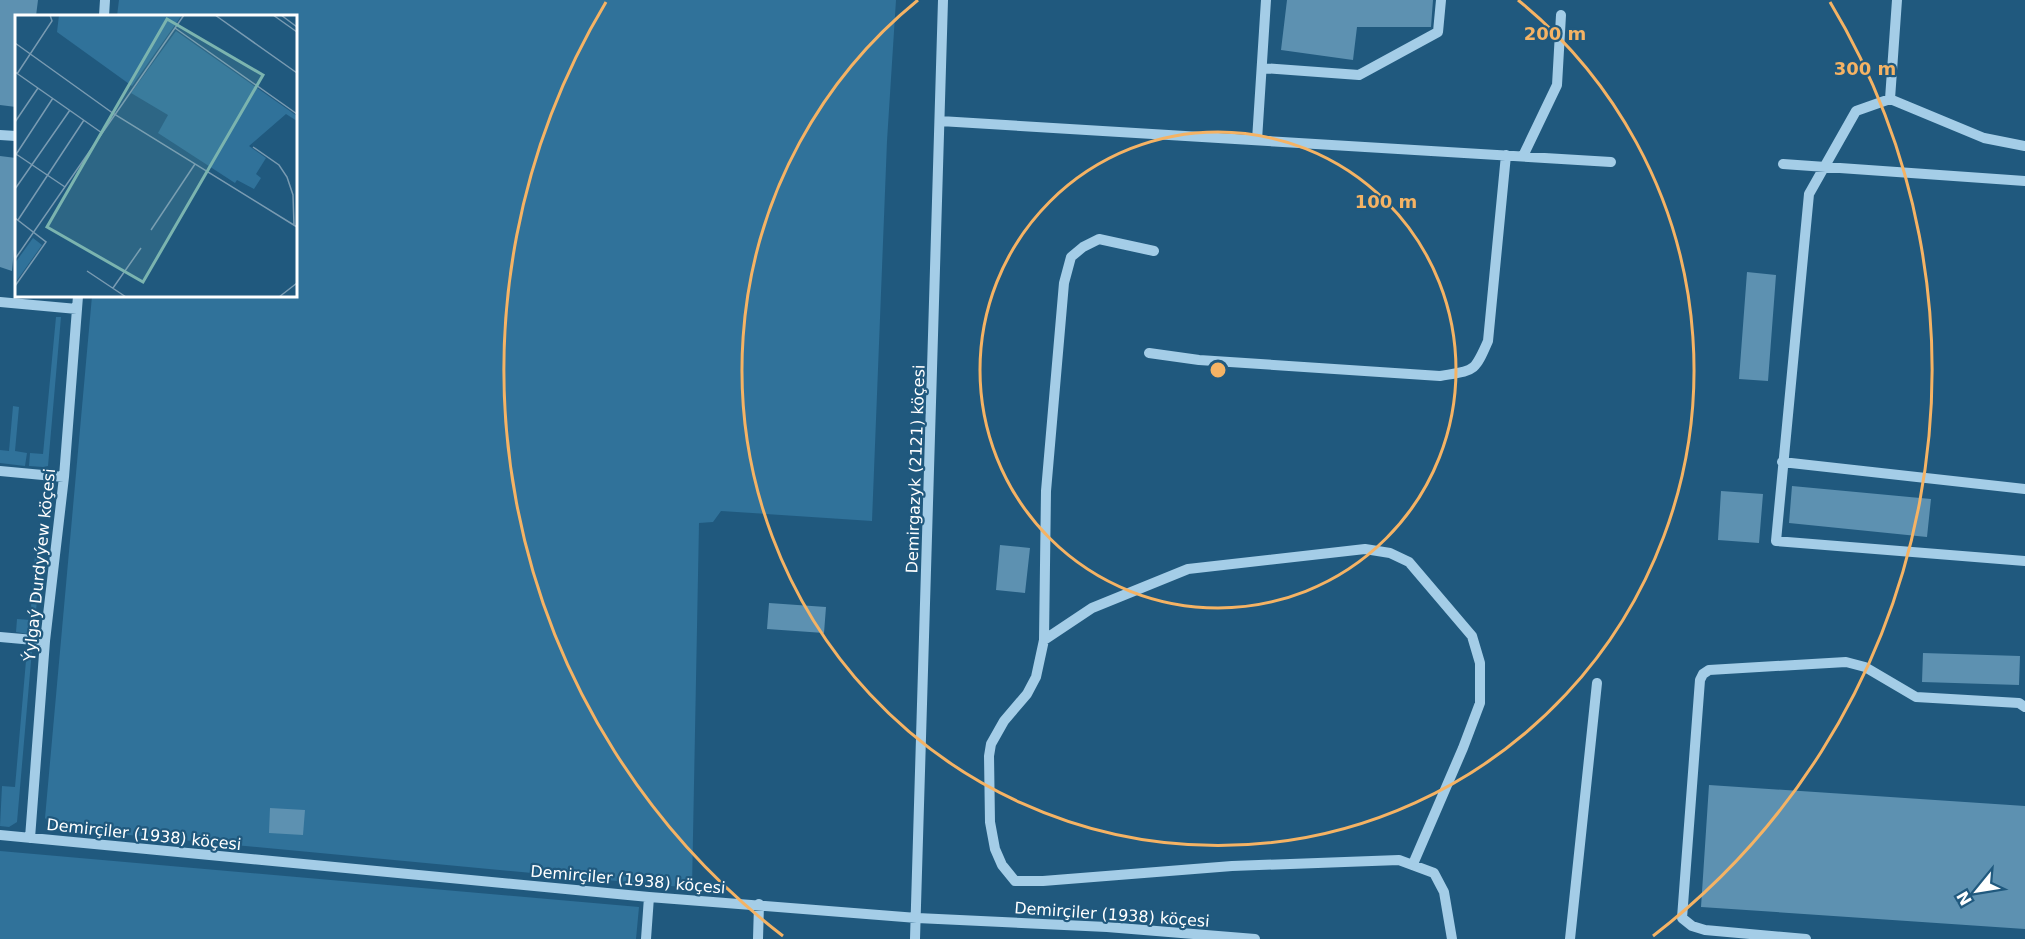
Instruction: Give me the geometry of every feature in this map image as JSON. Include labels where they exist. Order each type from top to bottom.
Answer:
[{"type":"street","points":[[104,15],[105,0]]},
{"type":"street","name":"Demirgazyk (2121) köçesi","points":[[915,939],[944,0]]},
{"type":"street","points":[[1257,140],[1266,0]]},
{"type":"street","points":[[1262,68],[1359,75],[1438,32],[1441,0]]},
{"type":"street","points":[[1890,99],[1897,0]]},
{"type":"street","points":[[1523,156],[1557,85],[1561,15]]},
{"type":"street","points":[[2025,146],[1984,138],[1890,99],[1856,111],[1809,194],[1776,541],[2025,561]]},
{"type":"street","points":[[940,121],[1611,162]]},
{"type":"street","points":[[0,135],[15,136]]},
{"type":"street","points":[[1149,353],[1199,360],[1440,376],[1467,371],[1477,365],[1488,341],[1506,155]]},
{"type":"street","points":[[1783,164],[2025,181]]},
{"type":"street","points":[[1154,251],[1099,239],[1083,247],[1071,257],[1064,283],[1046,491],[1044,640],[1036,677],[1027,694],[1004,721],[991,744],[988,756],[990,822],[995,849],[1002,865],[1015,881],[1043,881],[1232,866],[1399,860],[1434,873],[1444,892],[1452,939]]},
{"type":"street","name":"Ýylgaý Durdyýew köçesi","points":[[30,838],[45,641],[64,477],[78,297]]},
{"type":"street","points":[[0,302],[77,309]]},
{"type":"street","points":[[1782,462],[2025,489]]},
{"type":"street","points":[[0,471],[64,477]]},
{"type":"street","points":[[1044,640],[1092,608],[1188,569],[1365,549],[1390,553],[1409,562],[1472,636],[1480,663],[1480,703],[1413,864]]},
{"type":"street","points":[[0,637],[45,641]]},
{"type":"street","points":[[1806,939],[1705,930],[1692,926],[1682,918],[1700,680],[1703,674],[1709,670],[1846,662],[1864,667],[1917,697],[2019,703],[2025,707]]},
{"type":"street","points":[[1570,939],[1597,683]]},
{"type":"street","name":"Demirçiler (1938) köçesi","points":[[0,835],[649,897],[917,918],[1107,927],[1255,939]]},
{"type":"street","points":[[646,939],[649,897]]},
{"type":"street","points":[[758,939],[759,904]]},
{"type":"street","points":[[1106,939],[1107,927]]},
{"type":"shaded area","points":[[119,0],[896,0],[887,141],[872,521],[721,511],[713,522],[699,523],[692,888],[54,828],[45,818],[92,297],[297,297],[297,15],[117,15]]},
{"type":"shaded area","points":[[56,317],[61,317],[48,466],[29,466],[30,453],[43,454]]},
{"type":"shaded area","points":[[13,406],[19,407],[15,451],[27,453],[25,466],[0,463],[0,450],[9,451]]},
{"type":"shaded area","points":[[35,555],[41,556],[34,632],[28,634],[16,632],[17,619],[30,620]]},
{"type":"shaded area","points":[[27,649],[32,650],[17,822],[9,827],[0,826],[2,786],[15,787]]},
{"type":"shaded area","points":[[0,851],[639,907],[636,939],[0,939]]},
{"type":"building","points":[[0,0],[38,0],[36,15],[15,15],[15,107],[0,105]]},
{"type":"building","points":[[1287,0],[1433,0],[1431,27],[1357,27],[1353,60],[1281,50]]},
{"type":"building","points":[[0,156],[15,158],[15,238],[12,271],[0,267]]},
{"type":"building","points":[[1747,272],[1776,275],[1768,381],[1739,379]]},
{"type":"building","points":[[1792,486],[1931,499],[1927,537],[1789,523]]},
{"type":"building","points":[[1721,491],[1763,494],[1759,543],[1718,540]]},
{"type":"building","points":[[1000,545],[1030,548],[1025,593],[996,590]]},
{"type":"building","points":[[769,603],[826,607],[824,633],[767,629]]},
{"type":"building","points":[[1923,653],[2020,656],[2019,685],[1922,682]]},
{"type":"building","points":[[1709,785],[2025,806],[2025,929],[1701,907]]},
{"type":"building","points":[[270,808],[305,810],[303,835],[269,833]]}]
